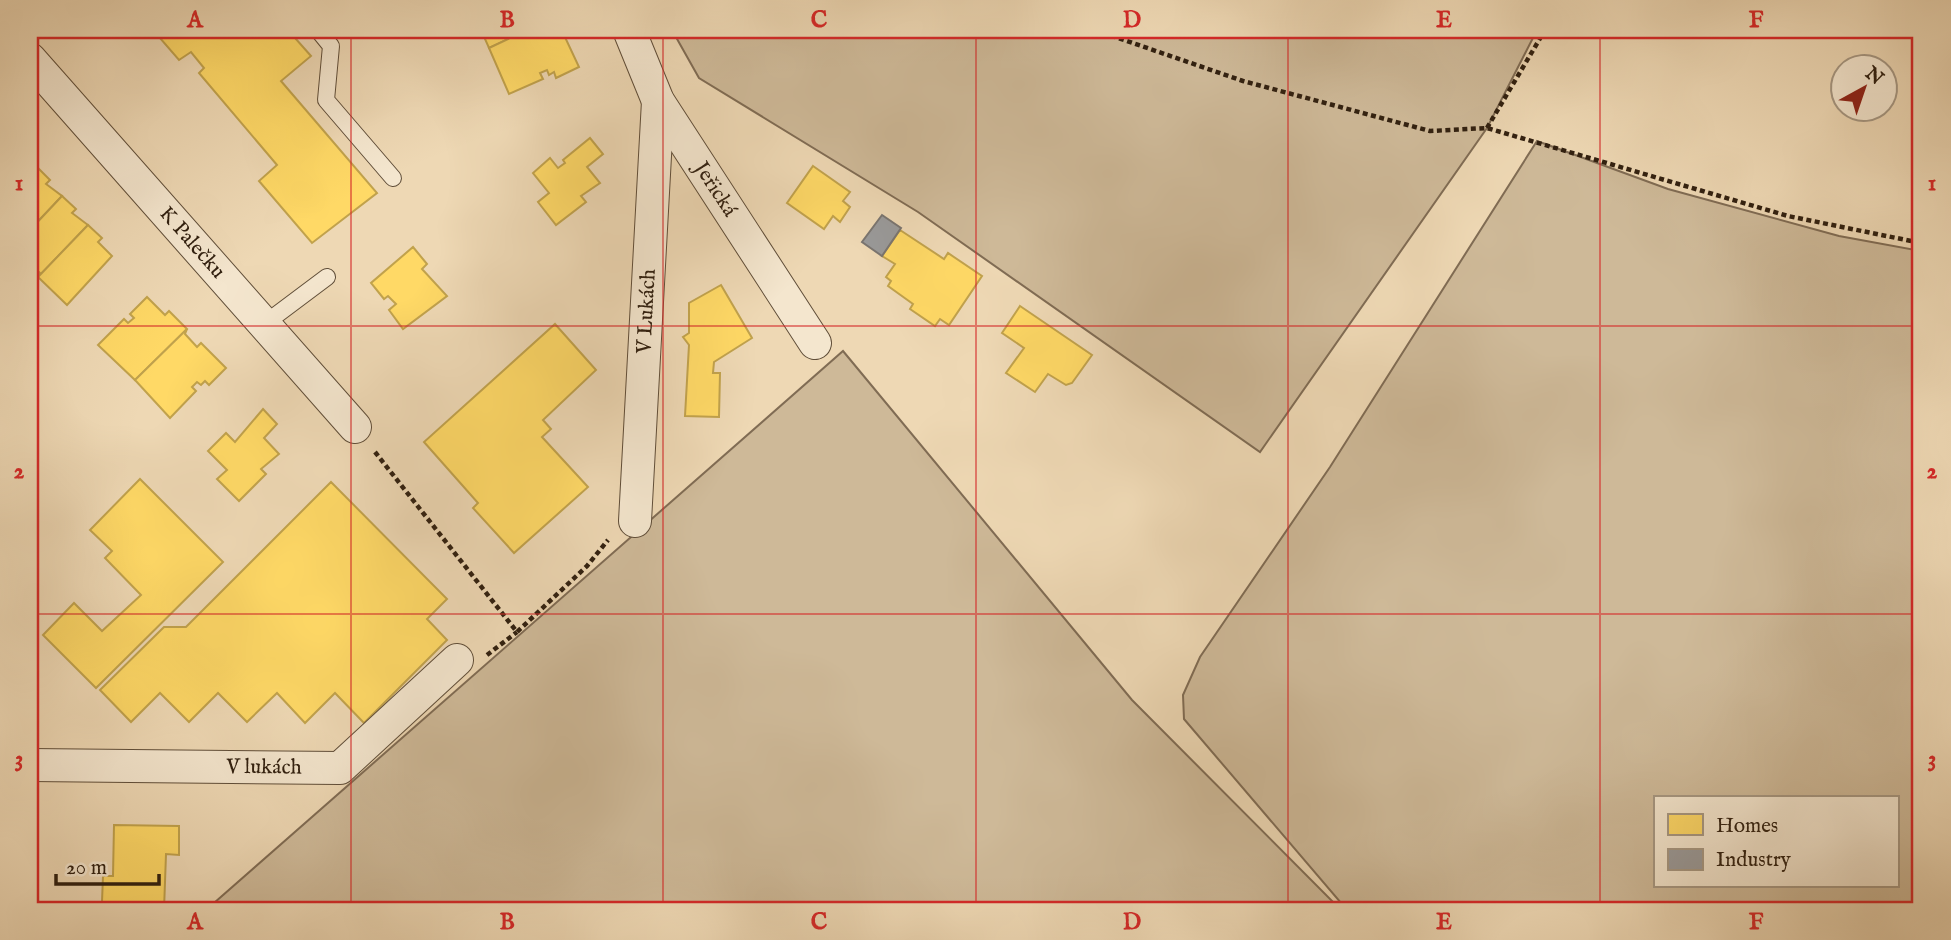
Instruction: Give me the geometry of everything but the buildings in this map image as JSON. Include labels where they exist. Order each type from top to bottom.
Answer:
[{"type":"street","name":"Jeřická","points":[[629,30],[658,101],[815,343]]},
{"type":"street","name":"K Palečku","points":[[30,60],[355,427]]},
{"type":"street","name":"V Lukách","points":[[635,521],[658,101]]},
{"type":"street","name":"V lukách","points":[[30,765],[340,768],[457,660]]},
{"type":"lane","points":[[318,30],[331,46],[325,83],[326,100],[393,178]]},
{"type":"lane","points":[[263,326],[327,277]]},
{"type":"path","points":[[1095,30],[1243,81],[1430,131],[1487,128],[1788,216],[1921,243]]},
{"type":"path","points":[[1487,128],[1545,30]]},
{"type":"path","points":[[355,427],[517,632],[587,566],[604,542],[635,521]]},
{"type":"shaded area","points":[[672,30],[1537,30],[1487,128],[1260,452],[918,212],[699,78]]},
{"type":"shaded area","points":[[1537,141],[1668,189],[1839,236],[1921,251],[1921,910],[1347,910],[1184,719],[1183,695],[1200,657],[1330,467]]},
{"type":"shaded area","points":[[843,351],[1132,700],[1341,910],[206,910]]}]
